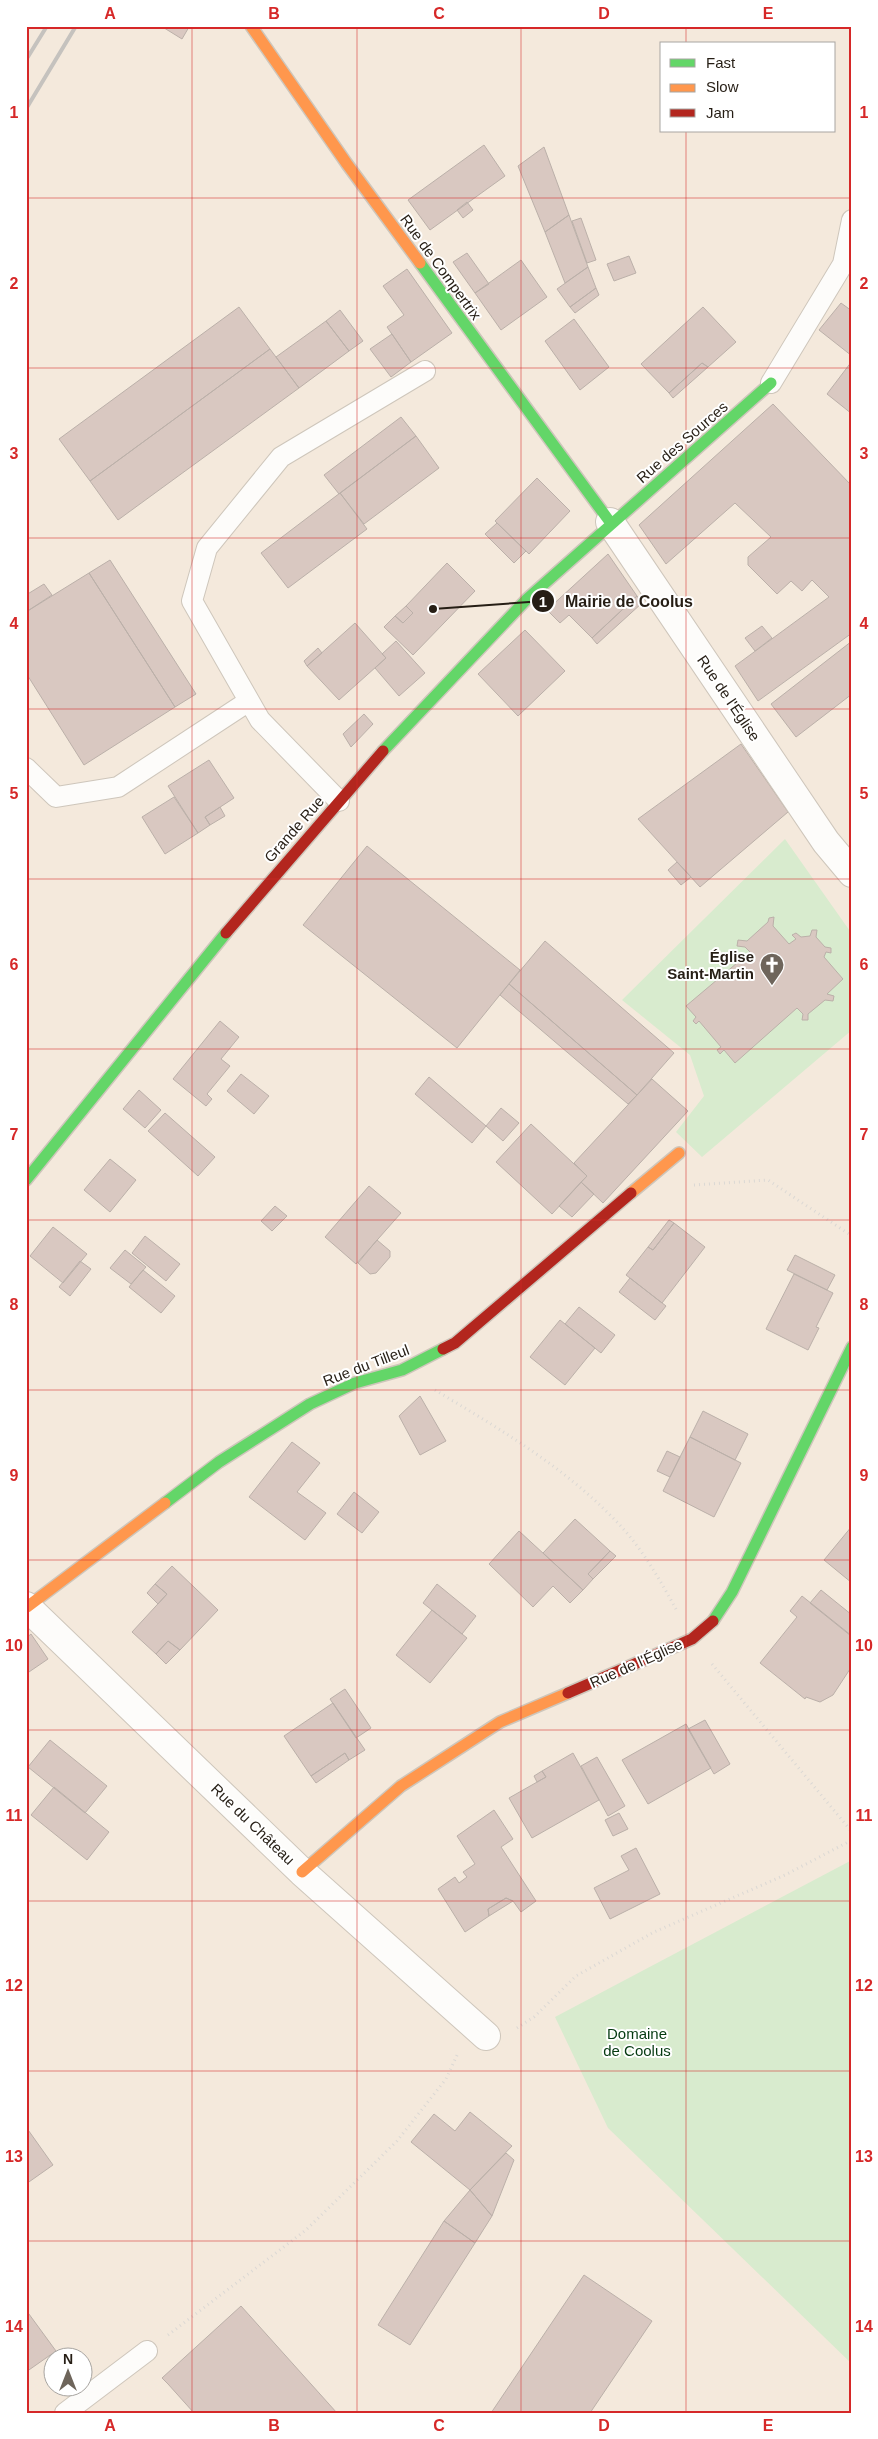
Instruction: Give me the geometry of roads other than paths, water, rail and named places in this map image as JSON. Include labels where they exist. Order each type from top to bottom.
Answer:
[{"type":"street","name":"Rue de Compertrix","points":[[252,26],[347,164],[610,522]]},
{"type":"street","name":"Rue des Sources","points":[[610,522],[691,456],[771,383]]},
{"type":"street","name":"Grande Rue","points":[[26,1180],[243,911],[339,801],[501,624],[610,522]]},
{"type":"street","name":"Rue de l'Église","points":[[610,522],[826,842],[852,872]]},
{"type":"street","name":"Rue du Tilleul","points":[[26,1607],[219,1462],[293,1415],[355,1383],[402,1370],[455,1343],[679,1153]]},
{"type":"street","name":"Rue de l'Église","points":[[302,1872],[401,1786],[500,1722],[692,1639],[716,1618],[732,1592],[852,1347]]},
{"type":"street","name":"Rue du Château","points":[[26,1607],[302,1872],[480,2029]]},
{"type":"lane","points":[[771,383],[848,265],[852,220]]},
{"type":"lane","points":[[339,801],[260,720],[192,601],[207,548],[281,457],[425,371]]},
{"type":"lane","points":[[26,768],[56,797],[118,787],[249,701]]},
{"type":"lane","points":[[65,2413],[147,2351]]},
{"type":"railway","points":[[26,60],[47,26]]},
{"type":"railway","points":[[26,109],[76,26]]},
{"type":"place","name":"Mairie de Coolus","points":[[433,609]]},
{"type":"place","name":"Église Saint-Martin","points":[[772,986]]},
{"type":"park label","name":"Domaine de Coolus","points":[[637,2042]]}]
